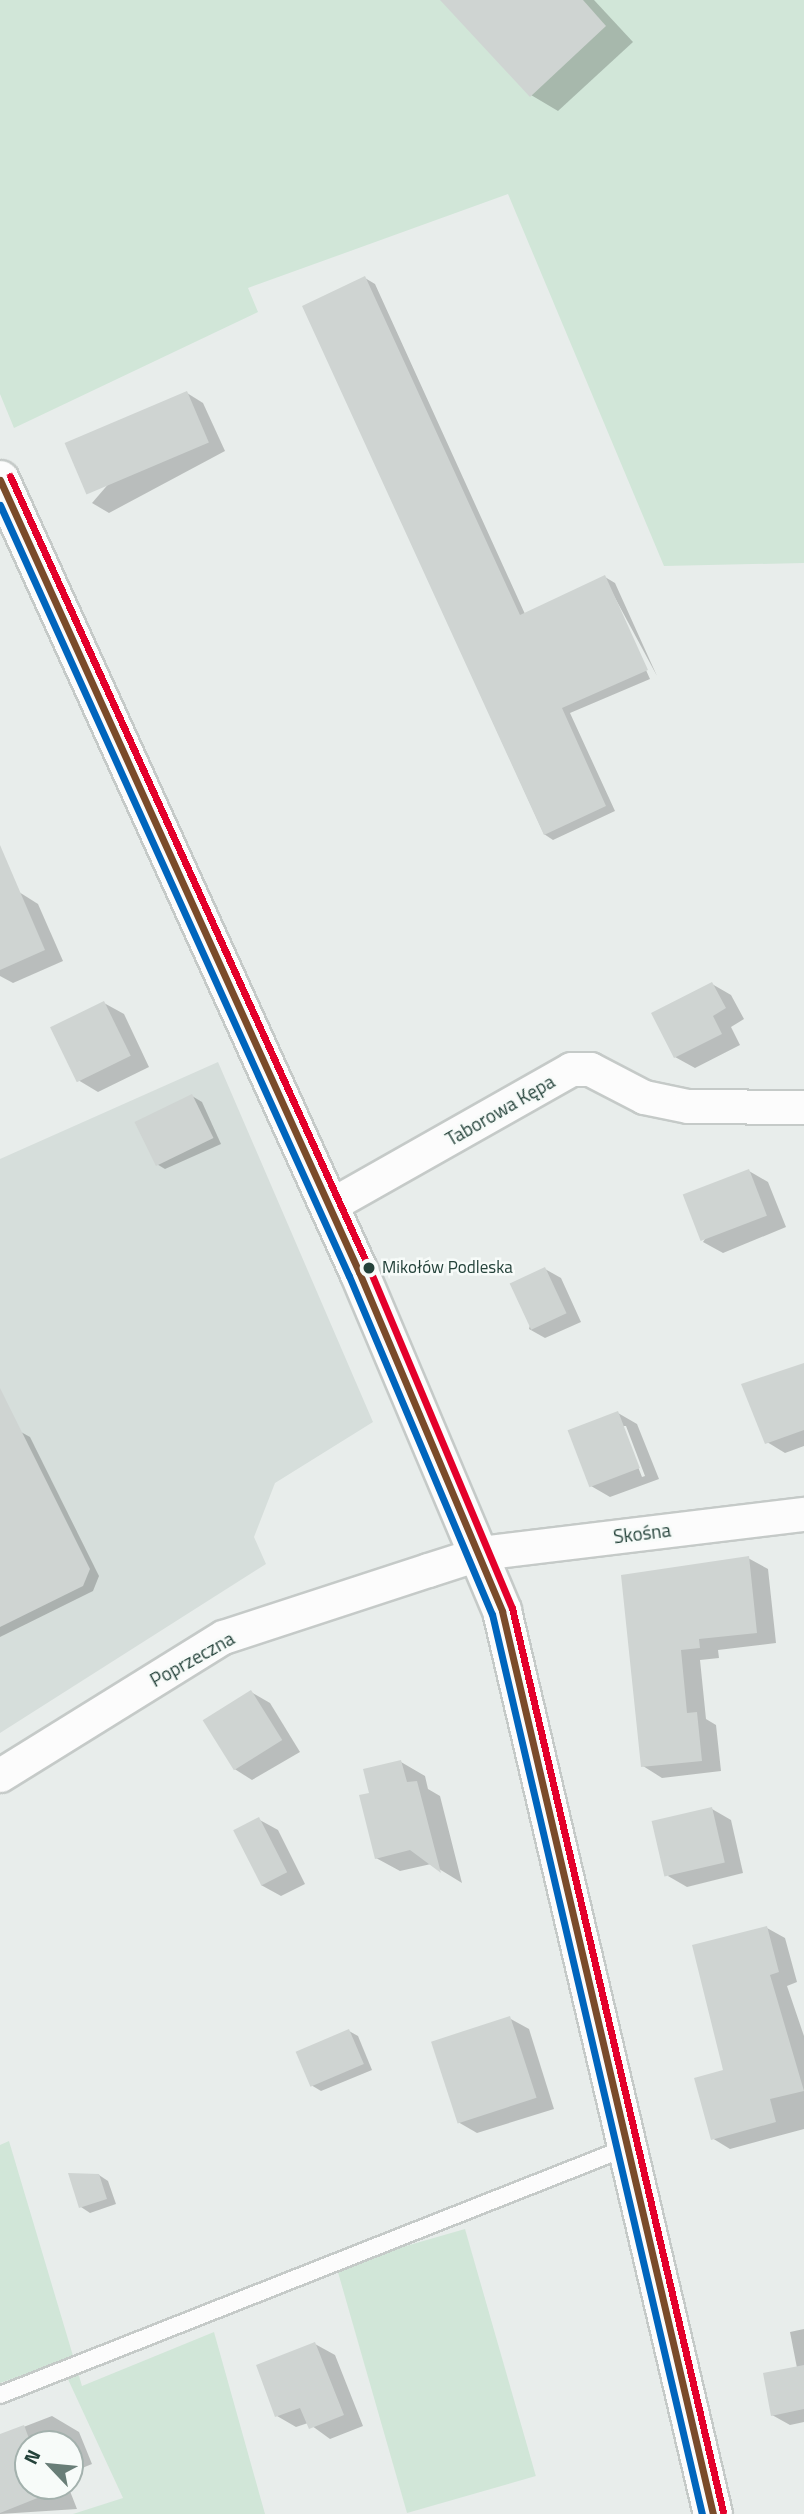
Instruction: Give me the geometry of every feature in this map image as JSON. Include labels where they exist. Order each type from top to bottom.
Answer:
[{"type":"street","points":[[0,480],[329,1206],[481,1553],[524,1696],[713,2514]]},
{"type":"street","name":"Taborowa Kępa","points":[[329,1206],[571,1069],[590,1069],[644,1097],[688,1106],[804,1107]]},
{"type":"street","name":"Skośna","points":[[481,1553],[804,1514]]},
{"type":"street","name":"Poprzeczna","points":[[0,1775],[223,1637],[481,1553]]},
{"type":"lane","points":[[0,2395],[628,2147]]},
{"type":"shaded area","points":[[218,1062],[373,1422],[275,1483],[254,1537],[266,1564],[0,1733],[0,1159]]},
{"type":"green space","points":[[0,0],[804,0],[804,563],[664,566],[508,194],[248,288],[258,312],[14,428],[0,394]]},
{"type":"green space","points":[[9,2141],[82,2386],[214,2332],[265,2514],[73,2514],[123,2498],[60,2362],[0,2383],[0,2145]]},
{"type":"green space","points":[[465,2229],[536,2476],[407,2513],[336,2266]]},
{"type":"building","points":[[440,0],[583,0],[606,26],[530,97]]},
{"type":"building","points":[[365,276],[520,615],[605,575],[648,670],[562,708],[606,806],[544,835],[302,306]]},
{"type":"building","points":[[187,391],[209,443],[86,495],[65,443]]},
{"type":"building","points":[[0,845],[45,950],[0,970]]},
{"type":"building","points":[[712,982],[726,1008],[713,1016],[722,1034],[674,1058],[651,1013]]},
{"type":"building","points":[[104,1001],[131,1056],[77,1082],[50,1027]]},
{"type":"building","points":[[192,1094],[213,1138],[156,1166],[134,1122]]},
{"type":"building","points":[[749,1169],[767,1216],[701,1241],[683,1194]]},
{"type":"building","points":[[545,1267],[567,1313],[531,1330],[510,1283]]},
{"type":"building","points":[[804,1363],[804,1430],[765,1444],[741,1384]]},
{"type":"building","points":[[0,1388],[90,1569],[83,1586],[0,1627]]},
{"type":"building","points":[[618,1411],[640,1468],[589,1487],[568,1430]]},
{"type":"building","points":[[749,1556],[757,1633],[699,1639],[700,1648],[681,1650],[687,1713],[697,1712],[702,1761],[641,1767],[621,1575]]},
{"type":"building","points":[[251,1690],[282,1740],[234,1770],[203,1720]]},
{"type":"building","points":[[401,1760],[407,1782],[417,1781],[441,1873],[410,1850],[375,1859],[359,1795],[369,1793],[363,1769]]},
{"type":"building","points":[[712,1807],[725,1863],[664,1876],[652,1821]]},
{"type":"building","points":[[259,1817],[287,1872],[261,1885],[233,1830]]},
{"type":"building","points":[[767,1926],[779,1972],[770,1975],[804,2091],[770,2099],[776,2122],[711,2140],[694,2078],[723,2070],[692,1945]]},
{"type":"building","points":[[510,2016],[537,2098],[458,2123],[431,2042]]},
{"type":"building","points":[[349,2029],[364,2064],[310,2087],[296,2052]]},
{"type":"building","points":[[68,2173],[99,2174],[107,2199],[79,2208]]},
{"type":"building","points":[[315,2342],[344,2415],[309,2429],[300,2408],[275,2417],[256,2365]]},
{"type":"building","points":[[804,2365],[804,2409],[771,2416],[763,2373]]},
{"type":"building","points":[[24,2425],[26,2430],[14,2430],[14,2500],[32,2500],[0,2513],[0,2434]]},
{"type":"transit line","points":[[10,476],[369,1268],[512,1608],[723,2512]]},
{"type":"transit line","points":[[0,480],[359,1272],[502,1611],[713,2514]]},
{"type":"transit line","points":[[0,505],[349,1276],[492,1614],[702,2514]]},
{"type":"place","name":"Mikołów Podleska","points":[[369,1268]]}]
